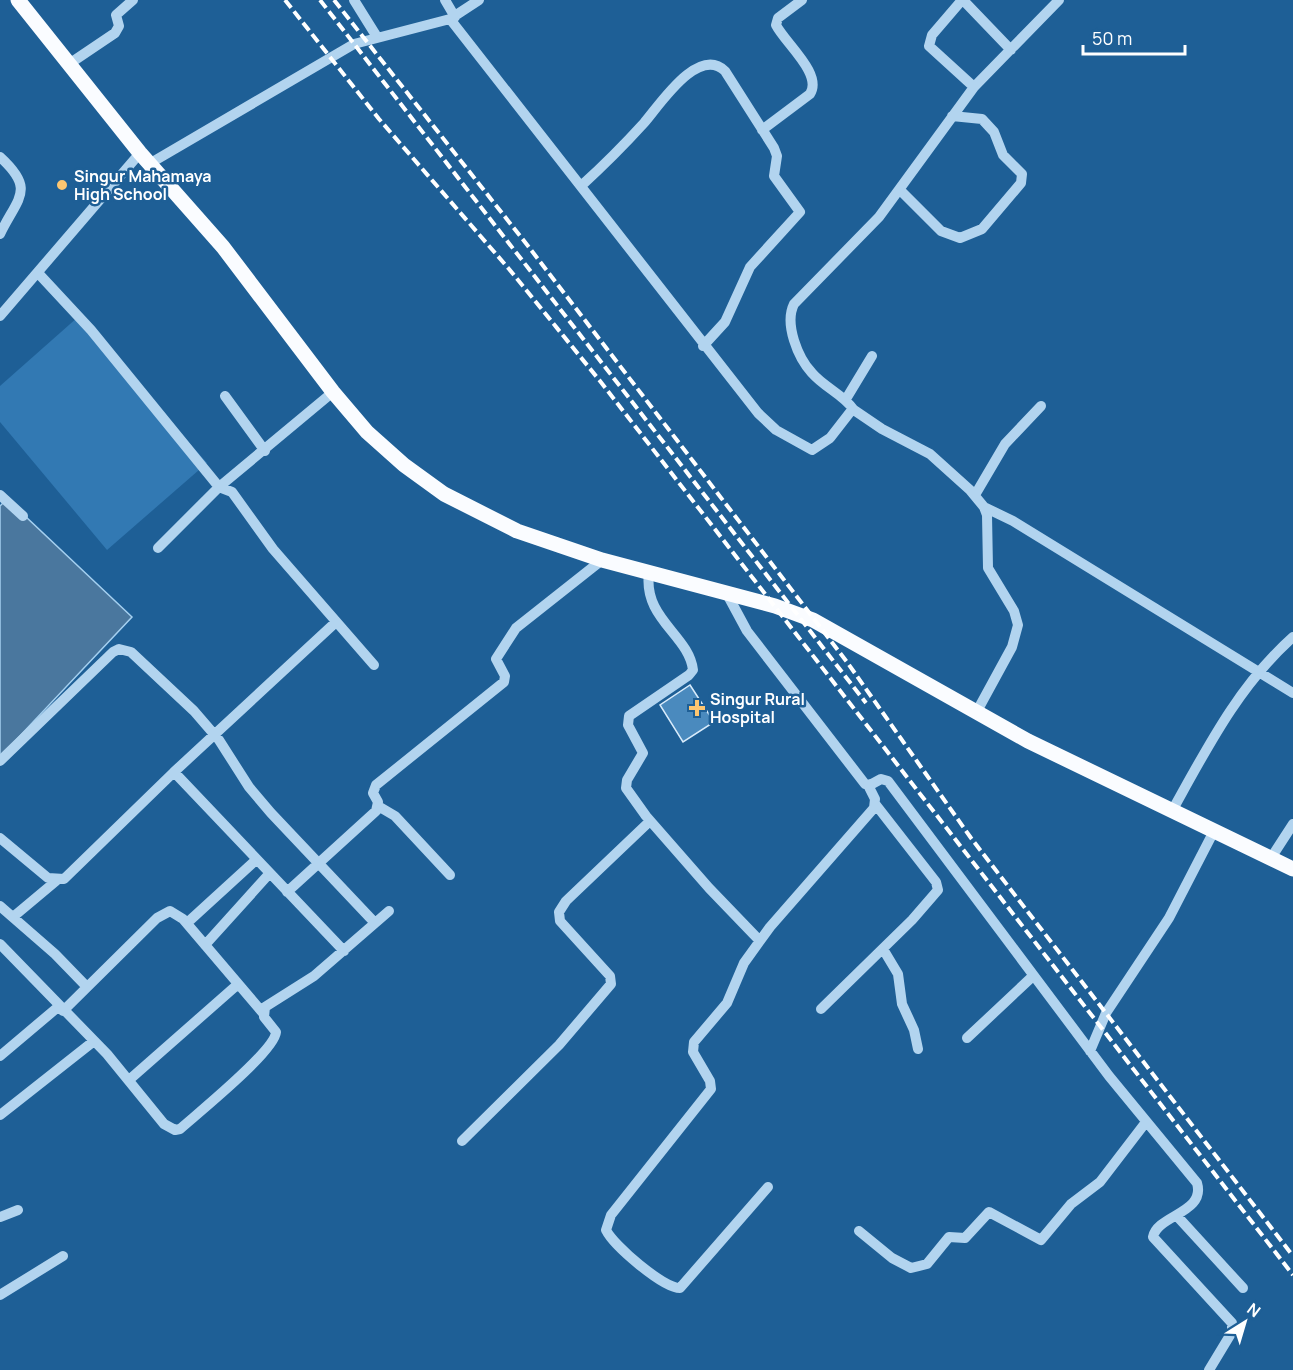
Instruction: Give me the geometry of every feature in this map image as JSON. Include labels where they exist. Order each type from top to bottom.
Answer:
[{"type":"main road","points":[[18,0],[144,158],[223,247],[333,392],[377,443],[444,494],[517,531],[602,560],[775,606],[813,620],[976,713],[1056,755],[1293,869]]},
{"type":"street","points":[[69,64],[115,33],[119,26],[116,15],[133,0]]},
{"type":"street","points":[[354,0],[377,38]]},
{"type":"street","points":[[444,0],[453,18],[704,346],[762,418],[804,448],[812,450],[824,444],[854,410]]},
{"type":"street","points":[[0,316],[144,158],[354,44],[453,18],[479,0]]},
{"type":"street","points":[[762,130],[810,94],[814,87],[807,69],[776,25],[778,18],[802,0]]},
{"type":"street","points":[[974,87],[929,46],[932,35],[962,0],[1011,50]]},
{"type":"street","points":[[976,713],[1012,647],[1018,625],[1014,611],[988,568],[987,515],[984,507],[975,495],[930,454],[882,429],[854,410],[846,399],[808,369],[794,337],[791,310],[798,299],[869,229],[974,87],[1059,0]]},
{"type":"street","points":[[581,186],[645,123],[674,86],[706,65],[716,65],[725,71],[776,151],[774,176],[800,212],[750,267],[725,322],[704,346]]},
{"type":"street","points":[[900,190],[941,231],[960,238],[982,229],[1021,183],[1023,174],[1003,155],[991,128],[977,117],[952,116]]},
{"type":"street","points":[[0,157],[17,174],[22,189],[0,234]]},
{"type":"street","points":[[38,273],[91,330],[219,487],[232,492],[273,549],[374,665]]},
{"type":"street","points":[[846,399],[872,357]]},
{"type":"street","points":[[158,548],[219,487],[265,452],[333,392]]},
{"type":"street","points":[[225,396],[265,452]]},
{"type":"street","points":[[975,495],[1005,444],[1041,406]]},
{"type":"street","points":[[0,495],[23,516]]},
{"type":"street","points":[[984,507],[1006,517],[1124,591],[1258,669],[1293,693]]},
{"type":"street","points":[[450,875],[394,816],[378,806],[373,792],[376,785],[504,682],[505,676],[497,663],[496,656],[516,628],[602,560]]},
{"type":"street","points":[[649,573],[648,590],[651,602],[693,667],[689,675],[628,719],[643,753],[627,780],[626,788],[650,821],[726,908],[760,941]]},
{"type":"street","points":[[727,594],[747,631],[868,785],[876,805],[936,882],[938,890],[934,897],[883,949],[821,1009]]},
{"type":"street","points":[[13,917],[56,880],[68,876],[214,734],[336,622]]},
{"type":"street","points":[[1172,811],[1208,746],[1258,669],[1293,637]]},
{"type":"street","points":[[0,761],[105,659],[119,649],[131,652],[178,693],[214,734],[260,801],[375,923]]},
{"type":"street","points":[[174,772],[344,951]]},
{"type":"street","points":[[868,785],[881,779],[888,782],[1090,1051],[1197,1183],[1199,1191],[1195,1198],[1177,1216],[1155,1230],[1153,1237],[1232,1323],[1232,1332],[1209,1370]]},
{"type":"street","points":[[768,1187],[680,1288],[668,1286],[618,1247],[606,1230],[611,1215],[711,1089],[710,1081],[693,1052],[694,1042],[727,1003],[744,963],[788,904],[876,805]]},
{"type":"street","points":[[287,892],[376,811],[378,806]]},
{"type":"street","points":[[462,1142],[559,1045],[611,984],[610,976],[560,921],[559,912],[566,901],[650,821]]},
{"type":"street","points":[[1271,858],[1293,824]]},
{"type":"street","points":[[1090,1051],[1106,1013],[1169,918],[1214,831]]},
{"type":"street","points":[[0,838],[48,878],[56,880]]},
{"type":"street","points":[[187,923],[256,860]]},
{"type":"street","points":[[205,945],[269,874]]},
{"type":"street","points":[[0,906],[55,954],[87,987]]},
{"type":"street","points":[[0,944],[60,1009],[94,1041],[164,1124],[171,1129],[180,1129],[242,1074],[272,1043],[276,1032],[263,1013],[187,923],[174,912],[166,911],[161,913],[87,987],[60,1009],[0,1056]]},
{"type":"street","points":[[263,1013],[268,1005],[314,976],[389,911]]},
{"type":"street","points":[[883,949],[898,975],[902,1004],[914,1030],[918,1049]]},
{"type":"street","points":[[967,1038],[1033,976]]},
{"type":"street","points":[[129,1080],[237,985]]},
{"type":"street","points":[[0,1115],[94,1041]]},
{"type":"street","points":[[859,1231],[892,1258],[911,1268],[927,1264],[949,1237],[965,1238],[989,1212],[1041,1240],[1075,1201],[1100,1182],[1146,1122]]},
{"type":"street","points":[[0,1217],[18,1210]]},
{"type":"street","points":[[1177,1216],[1243,1288]]},
{"type":"street","points":[[0,1295],[63,1256]]},
{"type":"shaded area","points":[[78,317],[207,463],[107,550],[0,422],[0,386]]},
{"type":"shaded area","points":[[7,499],[132,617],[0,757],[0,506]]},
{"type":"building","points":[[690,685],[714,722],[683,742],[660,705]]},
{"type":"railway","points":[[285,0],[379,119],[509,269],[600,381],[1293,1275]]},
{"type":"railway","points":[[320,0],[866,703]]},
{"type":"railway","points":[[334,0],[528,246],[847,662],[971,838],[1293,1256]]},
{"type":"place","name":"Singur Mahamaya High School","points":[[62,185]]},
{"type":"place","name":"Singur Rural Hospital","points":[[697,708]]}]
